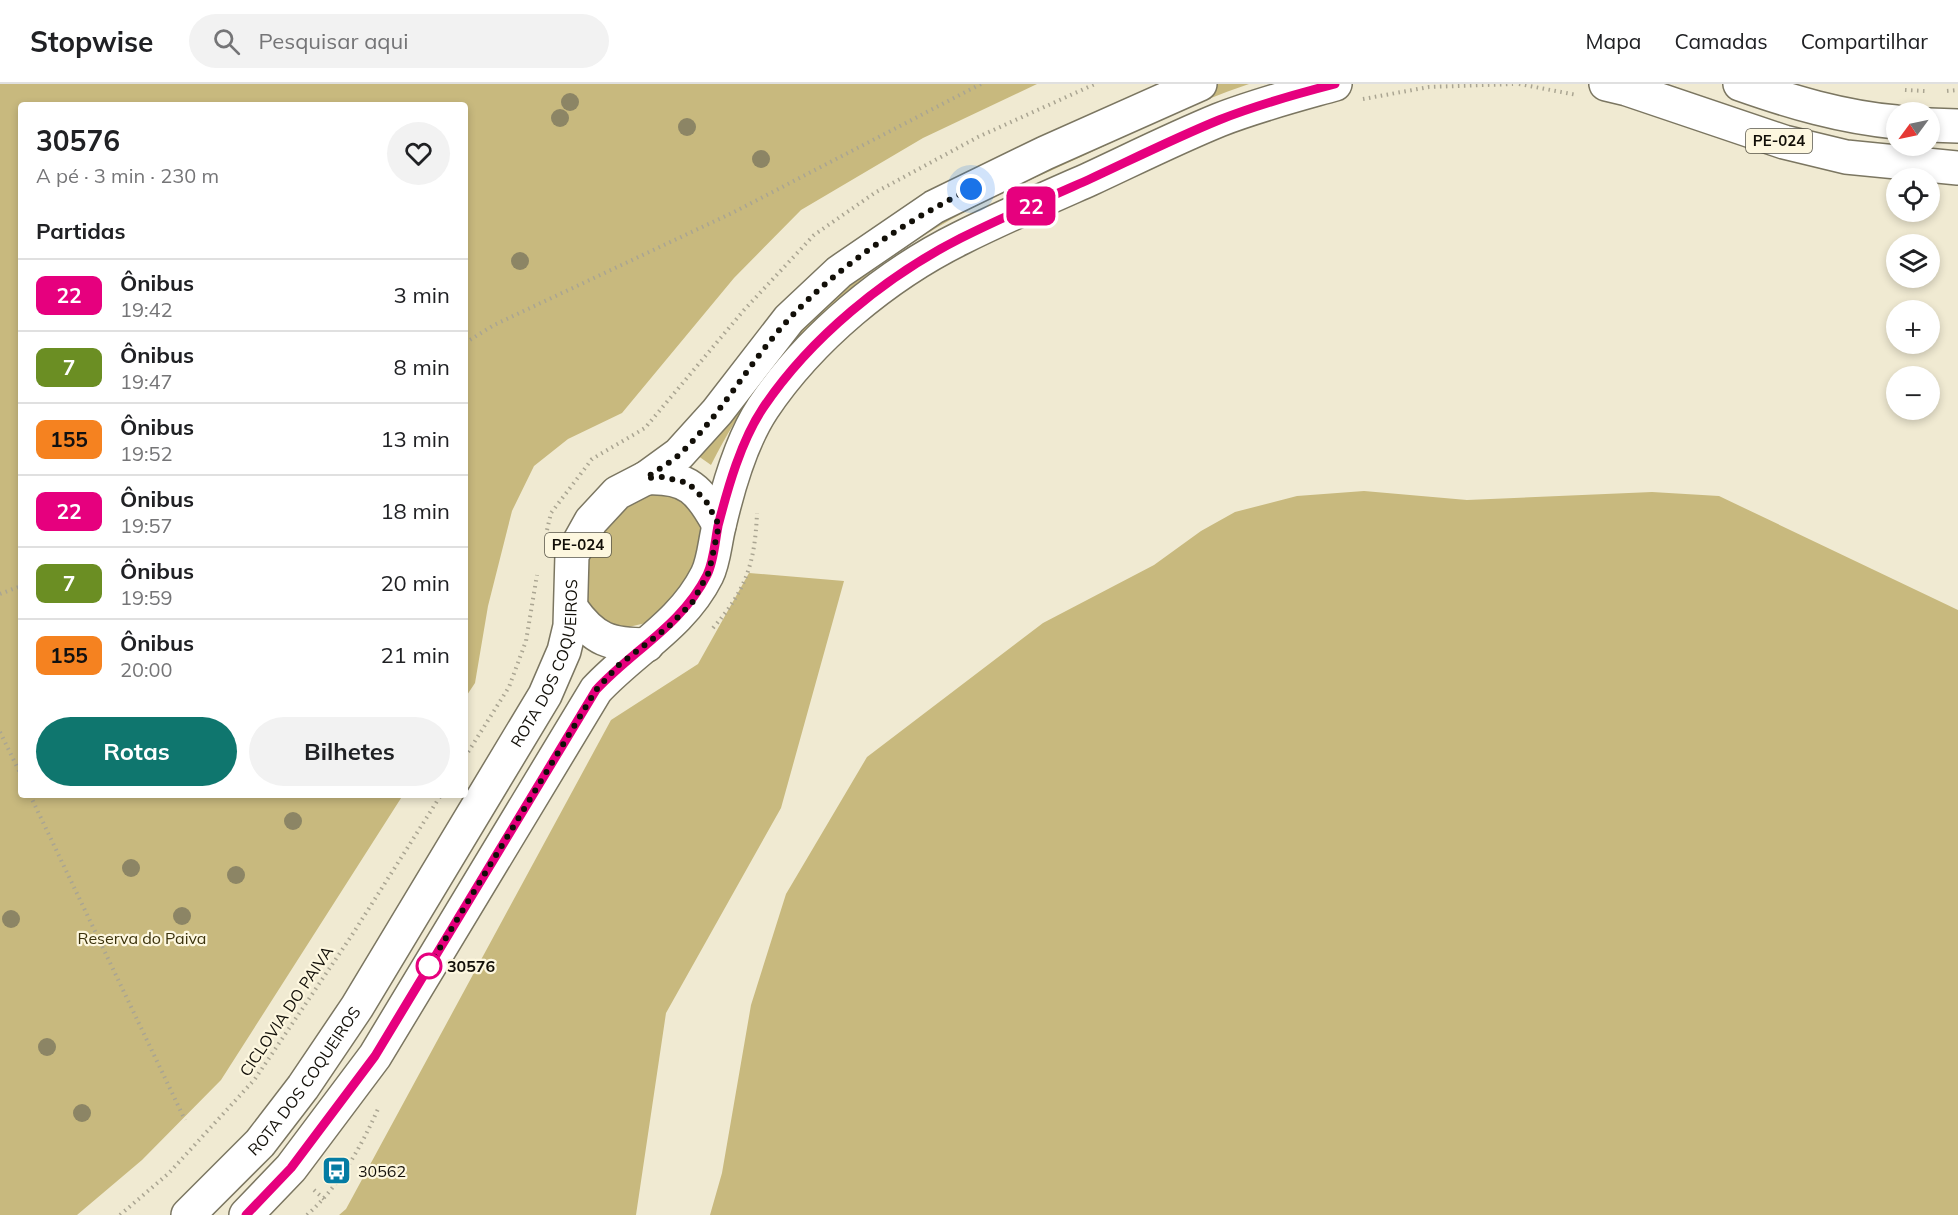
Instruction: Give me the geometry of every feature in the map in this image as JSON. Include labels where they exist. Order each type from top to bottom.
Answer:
[{"type":"main road","name":"ROTA DOS COQUEIROS","points":[[188,1215],[260,1143],[303,1087],[357,1006],[545,695],[564,651],[572,609],[572,555],[591,521],[617,494],[646,478],[679,454],[717,412],[789,319],[839,272],[934,207],[1045,153],[1200,84]]},
{"type":"main road","name":"PE-024","points":[[1606,84],[1784,142],[1825,152],[1867,160],[1958,168]]},
{"type":"main road","name":"PE-024","points":[[1740,84],[1791,102],[1862,119],[1886,121]]},
{"type":"main road","points":[[246,1215],[291,1168],[375,1056],[596,690],[619,665],[647,645],[692,603],[709,572],[719,525],[741,454],[762,409],[786,378],[823,338],[903,274],[960,239],[1218,120],[1268,102],[1348,92]]},
{"type":"main road","points":[[1940,125],[1958,126]]},
{"type":"main road","points":[[646,478],[663,477],[688,483],[706,501],[719,525]]},
{"type":"main road","points":[[572,609],[584,625],[600,637],[619,645],[647,645]]},
{"type":"path","points":[[468,341],[494,325],[732,213],[981,84]]},
{"type":"path","points":[[1348,92],[1513,84]]},
{"type":"path","points":[[710,632],[739,595],[749,573],[755,546],[758,506]]},
{"type":"path","points":[[0,594],[18,587]]},
{"type":"path","points":[[0,732],[18,770]]},
{"type":"path","points":[[31,798],[185,1120]]},
{"type":"path","name":"CICLOVIA DO PAIVA","points":[[120,1215],[169,1173],[255,1079],[352,935],[439,798]]},
{"type":"path","points":[[307,1215],[324,1199],[360,1148],[381,1102]]},
{"type":"green space","name":"Reserva do Paiva","points":[[0,84],[1037,84],[923,138],[801,210],[734,278],[622,413],[568,439],[534,466],[512,511],[488,606],[475,683],[468,694],[468,102],[18,102],[18,798],[401,798],[221,1080],[142,1160],[77,1215],[0,1215]]},
{"type":"green space","points":[[1212,84],[1249,84],[1186,109],[1004,192],[946,222],[894,255],[831,306],[776,364],[752,395],[711,465],[694,453],[762,360],[871,257]]},
{"type":"green space","points":[[665,488],[689,501],[702,522],[701,552],[689,581],[650,622],[620,629],[591,620],[580,588],[595,534],[626,499]]},
{"type":"green space","points":[[1364,491],[1467,500],[1652,492],[1719,496],[1958,610],[1958,1215],[710,1215],[722,1173],[751,1005],[786,894],[867,757],[1043,623],[1154,565],[1201,531],[1235,512],[1297,496]]},
{"type":"green space","points":[[749,573],[844,581],[781,808],[666,1013],[636,1215],[339,1215],[346,1209],[611,720],[698,664]]},
{"type":"bus line","name":"22","points":[[246,1215],[291,1168],[327,1123],[375,1056],[596,690],[619,665],[647,645],[692,603],[709,572],[719,525],[735,472],[762,409],[786,378],[823,338],[864,302],[903,274],[960,239],[1218,120],[1268,102],[1335,84]]},
{"type":"place","name":"30576","points":[[429,966]]},
{"type":"place","name":"30562","points":[[337,1171]]},
{"type":"route","points":[[429,966],[596,690],[619,665],[647,645],[692,603],[709,572],[719,525],[706,501],[688,483],[663,477],[646,478],[679,454],[717,412],[789,319],[839,272],[934,207],[971,189]]}]
